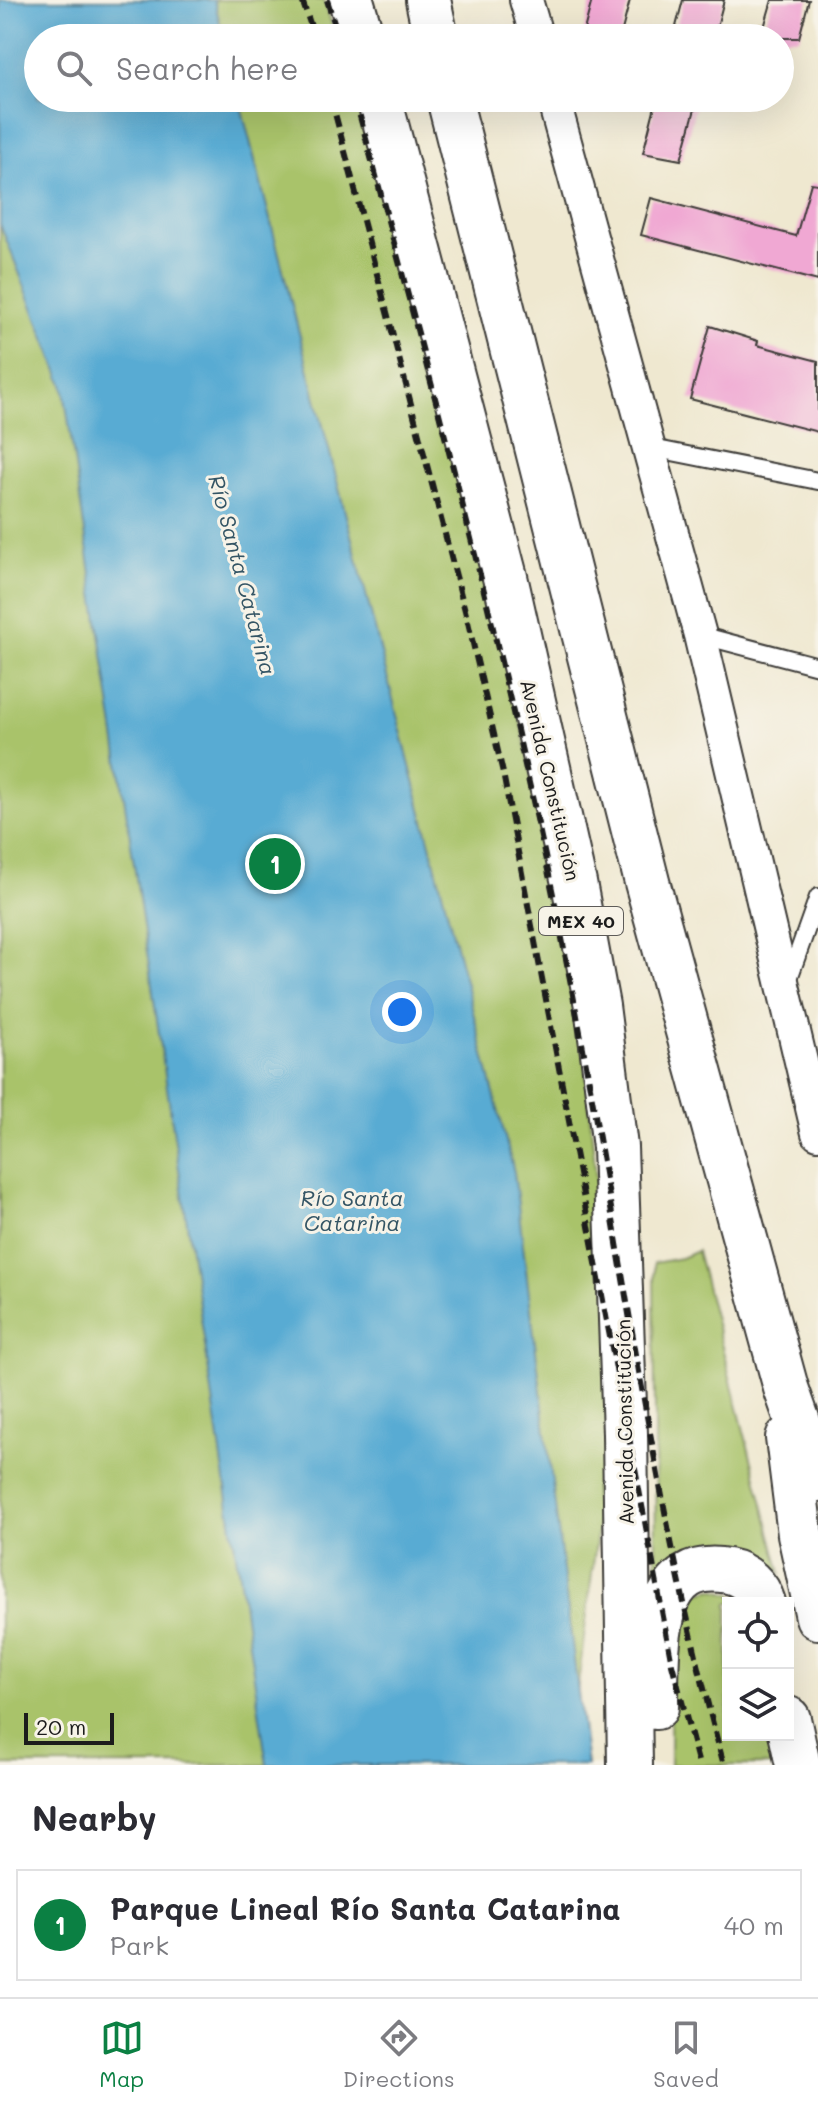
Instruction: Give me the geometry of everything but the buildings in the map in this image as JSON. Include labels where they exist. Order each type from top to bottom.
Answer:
[{"type":"highway","points":[[351,0],[358,24]]},
{"type":"highway","points":[[428,0],[433,24]]},
{"type":"highway","name":"Avenida Constitución","points":[[383,112],[505,577],[574,883],[597,1006],[615,1147],[625,1434],[630,1765]]},
{"type":"highway","name":"MEX 40","points":[[453,112],[647,882],[786,1388],[818,1479]]},
{"type":"highway","points":[[786,1388],[818,1439]]},
{"type":"highway","points":[[786,1388],[789,1462],[818,1617]]},
{"type":"highway","points":[[651,1765],[658,1641],[663,1609],[673,1588],[692,1572],[712,1568],[736,1572],[751,1581],[761,1597]]},
{"type":"highway","points":[[793,1741],[798,1765]]},
{"type":"street","points":[[526,0],[533,24]]},
{"type":"street","points":[[557,112],[652,448],[700,635],[816,1123]]},
{"type":"lane","points":[[652,448],[818,481]]},
{"type":"lane","points":[[700,635],[818,666]]},
{"type":"lane","points":[[785,989],[818,897]]},
{"type":"green space","points":[[0,0],[324,0],[332,24],[24,24],[24,112],[358,112],[391,217],[519,714],[580,1014],[616,1382],[568,1765],[0,1765]]},
{"type":"green space","points":[[697,1251],[781,1573],[748,1553],[718,1544],[689,1549],[656,1571],[654,1263],[681,1258]]},
{"type":"green space","points":[[712,1589],[734,1597],[722,1597],[722,1741],[776,1741],[781,1765],[670,1765],[671,1636],[694,1593]]},
{"type":"water","name":"Río Santa Catarina","points":[[0,0],[214,0],[220,24],[24,24],[24,112],[243,112],[514,1172],[587,1765],[267,1765],[63,384],[0,224]]},
{"type":"railway","points":[[302,0],[310,24]]},
{"type":"railway","points":[[327,0],[335,24]]},
{"type":"railway","points":[[335,112],[468,622],[503,773],[672,1664],[699,1765]]},
{"type":"railway","points":[[359,112],[446,440],[529,785],[577,1016],[660,1486],[700,1673],[724,1765]]},
{"type":"place","name":"Parque Lineal Río Santa Catarina","points":[[275,864]]}]
